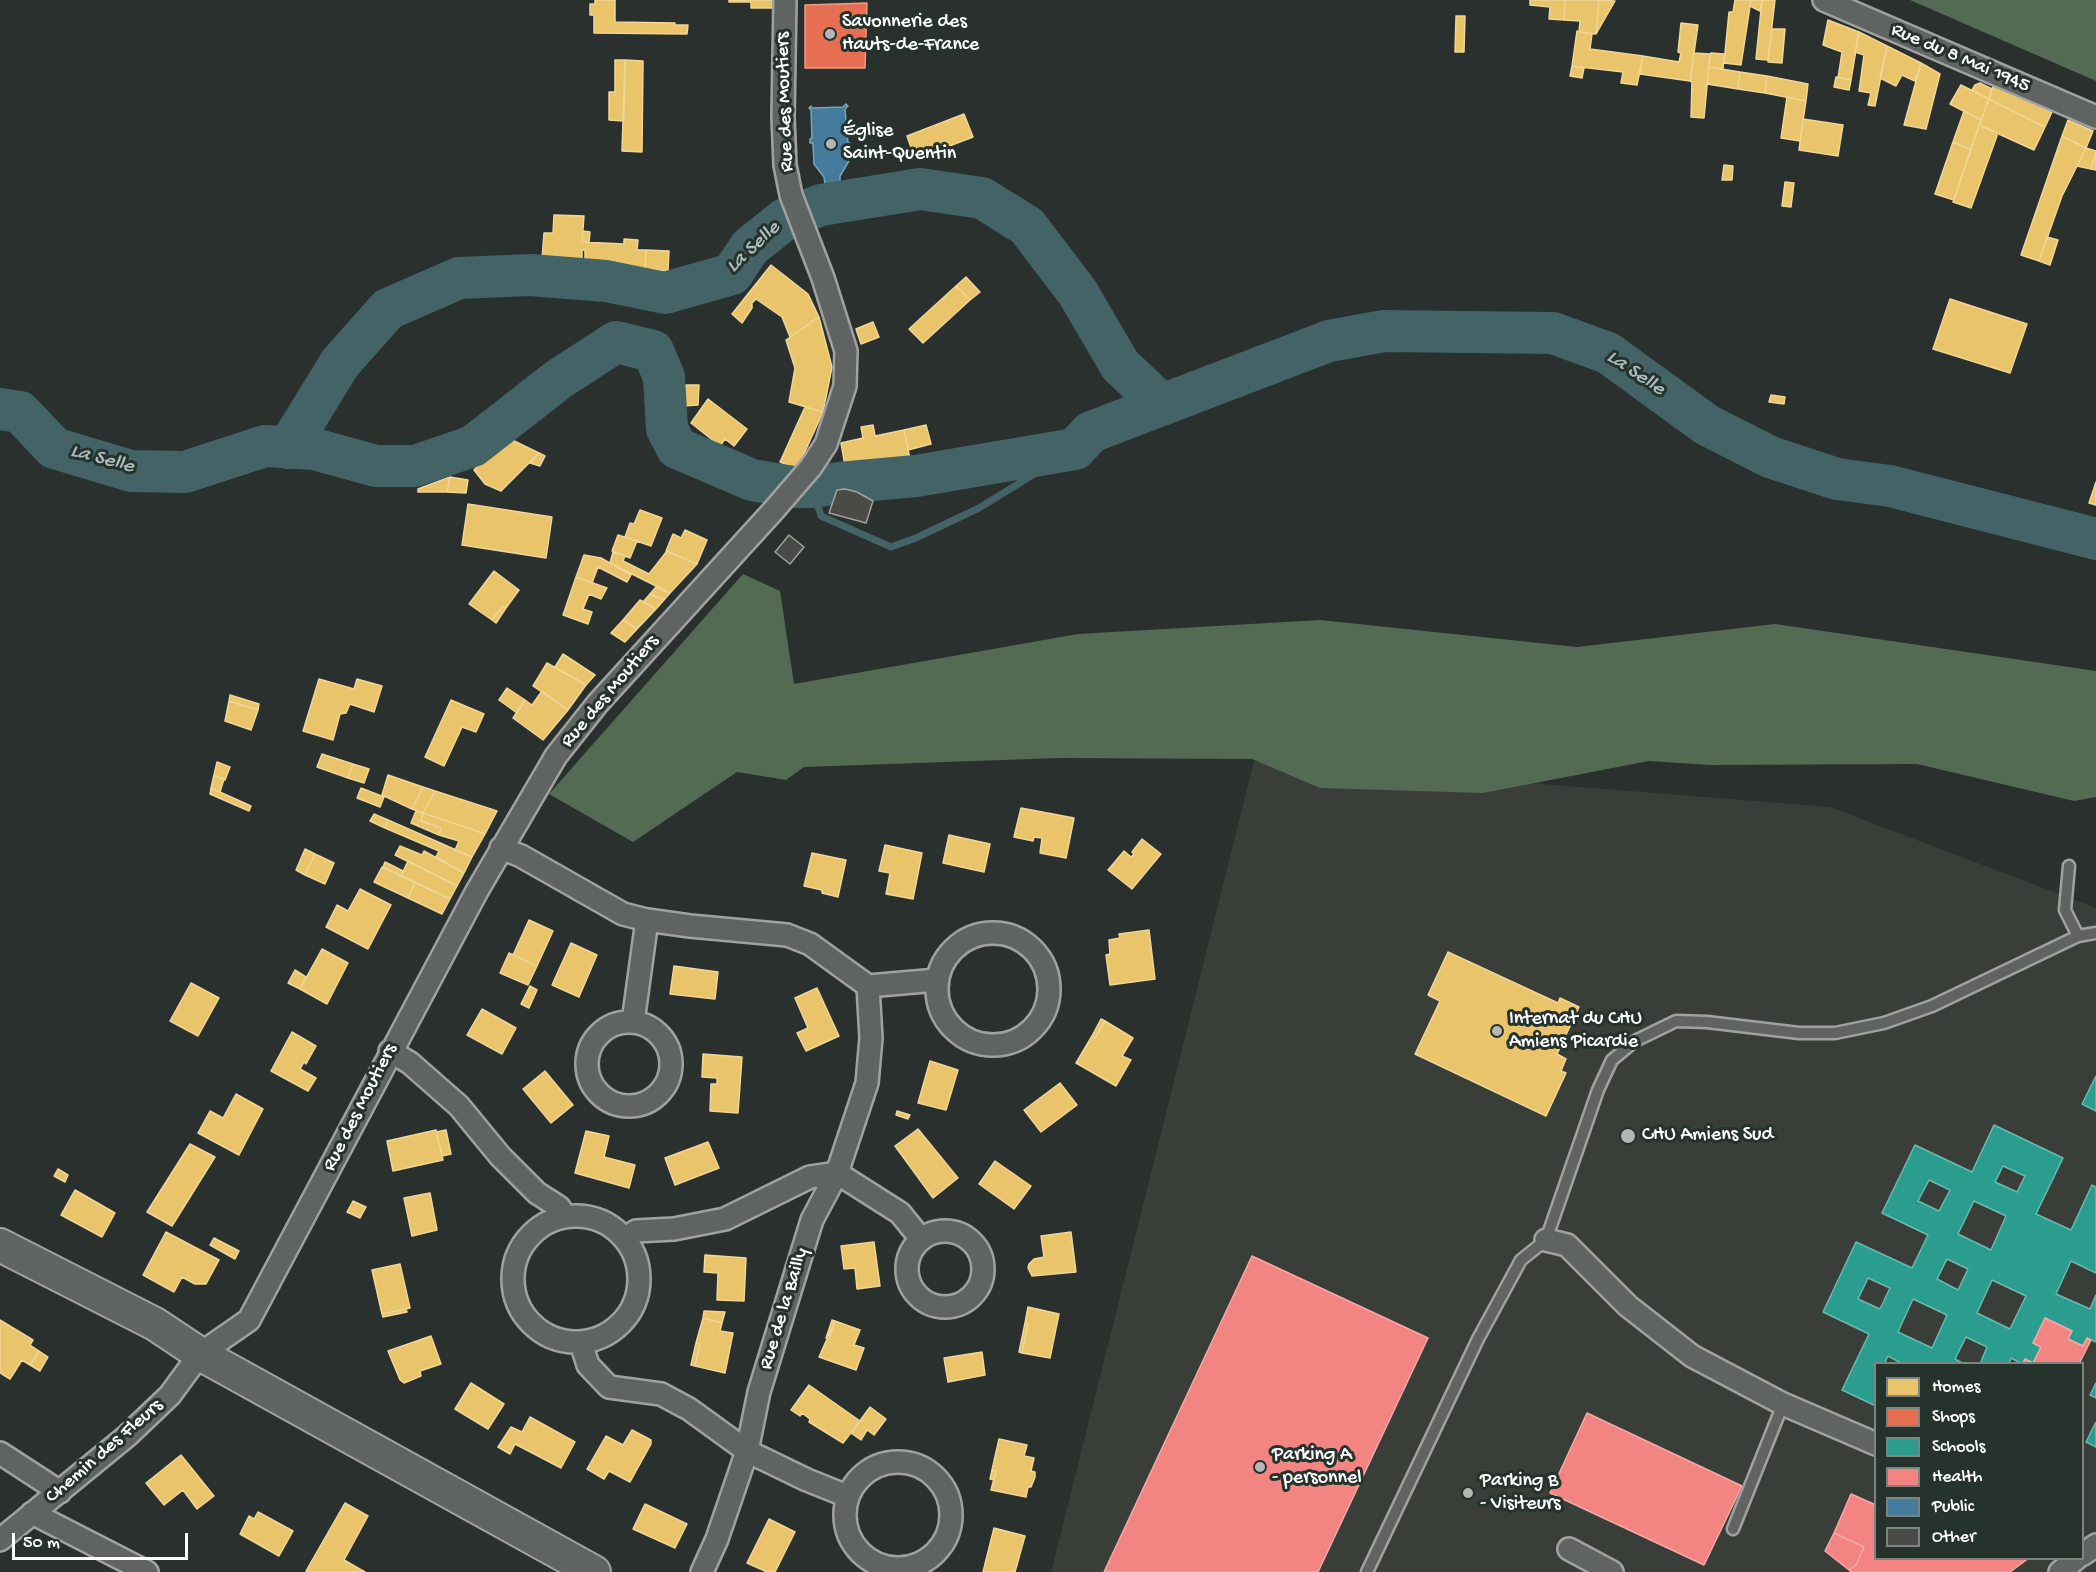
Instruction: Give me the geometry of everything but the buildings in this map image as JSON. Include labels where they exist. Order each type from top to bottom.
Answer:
[{"type":"street","name":"Rue des Moutiers","points":[[200,1354],[249,1320],[390,1051],[501,848],[556,756],[597,703],[773,511],[811,467],[826,444],[845,386],[846,351],[823,278],[791,195],[785,165],[785,0]]},
{"type":"street","name":"Rue du 8 Mai 1945","points":[[1824,0],[2096,117]]},
{"type":"street","points":[[501,848],[521,856],[623,914],[690,926],[787,935],[810,944],[868,986],[938,980]]},
{"type":"street","points":[[633,1022],[647,920]]},
{"type":"street","points":[[993,933],[1012,936],[1029,945],[1042,961],[1049,979],[1049,999],[1044,1016],[1033,1030],[1019,1040],[1002,1046],[984,1045],[967,1040],[953,1029],[943,1014],[937,998],[938,980],[944,961],[957,946],[973,936],[993,933]]},
{"type":"street","name":"Rue de la Bailly","points":[[702,1572],[717,1539],[747,1451],[759,1392],[812,1220],[837,1173],[867,1083],[871,1038],[868,986]]},
{"type":"street","points":[[390,1051],[410,1063],[459,1106],[500,1156],[537,1193],[560,1207],[565,1217]]},
{"type":"street","points":[[625,1239],[636,1231],[674,1229],[725,1219],[810,1177],[837,1173],[900,1213],[921,1239]]},
{"type":"street","points":[[581,1216],[598,1220],[625,1239],[634,1256],[639,1275],[637,1294],[630,1312],[617,1328],[600,1338],[581,1342],[561,1341],[541,1332],[525,1317],[515,1298],[512,1277],[517,1256],[528,1238],[544,1224],[565,1217],[581,1216]]},
{"type":"street","points":[[1546,1240],[1567,1245],[1628,1306],[1692,1356],[1783,1404],[1874,1444]]},
{"type":"street","points":[[0,1245],[155,1324],[200,1354],[594,1572]]},
{"type":"street","points":[[581,1342],[588,1365],[609,1387],[661,1394],[688,1409],[747,1451],[807,1480],[847,1496]]},
{"type":"street","name":"Chemin des Fleurs","points":[[0,1540],[127,1436],[170,1395],[200,1354]]},
{"type":"street","points":[[0,1453],[60,1492]]},
{"type":"street","points":[[904,1462],[921,1467],[935,1477],[946,1491],[951,1509],[950,1526],[943,1543],[932,1556],[917,1565],[900,1569],[882,1566],[867,1559],[854,1546],[846,1531],[844,1513],[847,1496],[856,1481],[870,1469],[886,1463],[904,1462]]},
{"type":"street","points":[[33,1513],[147,1572]]},
{"type":"street","points":[[1569,1549],[1612,1572]]},
{"type":"street","points":[[2060,1572],[2075,1560]]},
{"type":"lane","points":[[2069,866],[2065,910],[2078,936]]},
{"type":"lane","points":[[1368,1572],[1483,1329],[1521,1260],[1546,1240],[1598,1090],[1612,1060],[1635,1041],[1676,1021],[1707,1022],[1799,1033],[1835,1033],[1884,1023],[1932,1006],[2078,936],[2096,933]]},
{"type":"lane","points":[[1733,1529],[1783,1404]]},
{"type":"shaded area","name":"CHU Amiens Sud","points":[[1254,761],[1830,807],[2096,908],[2096,1572],[1051,1572]]},
{"type":"green space","points":[[1910,0],[2096,0],[2096,81]]},
{"type":"green space","points":[[743,574],[780,591],[794,684],[1078,634],[1320,620],[1577,647],[1775,624],[2096,671],[2096,797],[2074,801],[1917,764],[1709,765],[1649,761],[1483,793],[1320,788],[1252,759],[1059,758],[804,767],[786,780],[737,772],[633,842],[549,794]]},
{"type":"waterway","name":"La Selle","points":[[288,448],[340,363],[388,309],[459,278],[530,275],[606,281],[665,293],[732,274],[750,247],[785,219],[821,205],[920,189],[982,198],[1027,226],[1078,293],[1120,365],[1162,405]]},
{"type":"waterway","name":"La Selle","points":[[0,409],[20,412],[54,448],[131,471],[185,472],[265,446],[314,449],[376,466],[415,466],[473,446],[559,379],[616,342],[653,351],[664,377],[667,429],[677,448],[752,480],[793,487],[812,487],[916,476],[1075,449],[1091,432],[1329,341],[1384,331],[1553,333],[1608,353],[1707,425],[1770,457],[1837,479],[1890,486],[2096,539]]},
{"type":"waterway","points":[[812,487],[821,516],[891,547],[916,538],[979,508],[1075,449]]},
{"type":"place","name":"Savonnerie des Hauts-de-France","points":[[830,34]]},
{"type":"place","name":"Église Saint-Quentin","points":[[831,144]]},
{"type":"place","name":"Internat du CHU Amiens Picardie","points":[[1497,1031]]},
{"type":"place","name":"CHU Amiens Sud","points":[[1628,1136]]},
{"type":"place","name":"Parking A - personnel","points":[[1260,1467]]},
{"type":"place","name":"Parking B - Visiteurs","points":[[1468,1493]]}]
